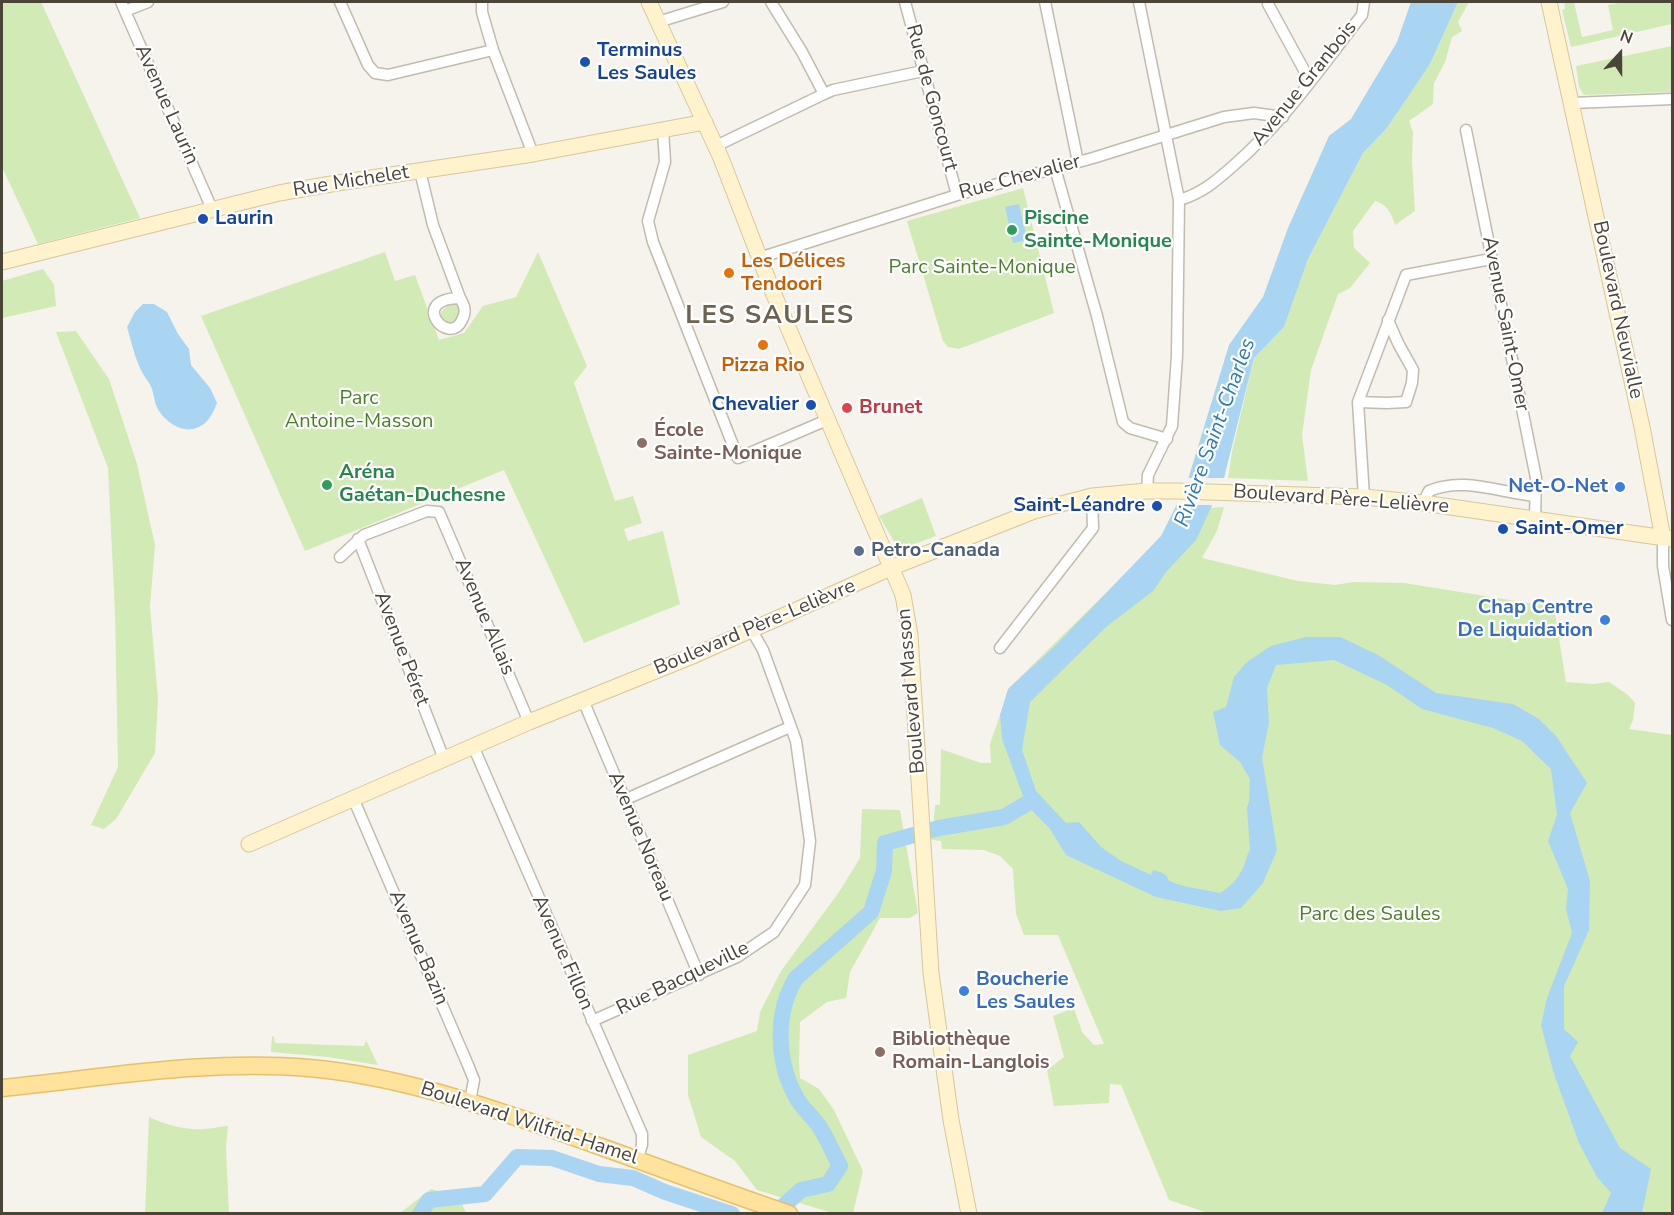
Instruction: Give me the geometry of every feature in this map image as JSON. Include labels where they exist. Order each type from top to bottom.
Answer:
[{"type":"main road","name":"Boulevard Masson","points":[[649,2],[716,146],[759,258],[893,567],[903,595],[910,635],[932,980],[951,1120],[969,1214]]},
{"type":"main road","name":"Boulevard Neuvialle","points":[[1549,2],[1668,538]]},
{"type":"main road","name":"Rue Michelet","points":[[2,262],[279,193],[533,154],[705,122]]},
{"type":"main road","name":"Boulevard Père-Lelièvre","points":[[249,844],[529,722],[695,655],[893,567],[1034,511],[1092,496],[1148,491],[1222,491],[1364,497],[1423,503],[1668,538]]},
{"type":"main road","name":"Boulevard Wilfrid-Hamel","points":[[5,1088],[204,1066],[256,1065],[356,1074],[470,1101],[787,1213]]},
{"type":"street","points":[[123,6],[148,2]]},
{"type":"street","points":[[340,2],[368,64],[375,73],[388,75],[493,50]]},
{"type":"street","points":[[482,2],[482,12],[493,50],[533,154]]},
{"type":"street","points":[[658,22],[723,2]]},
{"type":"street","points":[[771,2],[802,52],[824,94]]},
{"type":"street","name":"Rue de Goncourt","points":[[905,2],[957,195]]},
{"type":"street","points":[[1044,2],[1078,162]]},
{"type":"street","points":[[1140,2],[1179,200],[1178,356],[1172,426],[1148,475],[1148,491]]},
{"type":"street","name":"Avenue Granbois","points":[[1179,200],[1195,195],[1213,183],[1249,153],[1283,117],[1362,15],[1364,2]]},
{"type":"street","points":[[1268,4],[1310,81]]},
{"type":"street","name":"Avenue Laurin","points":[[123,6],[212,209]]},
{"type":"street","points":[[716,146],[833,90],[923,71]]},
{"type":"street","points":[[1572,102],[1672,99]]},
{"type":"street","name":"Rue Chevalier","points":[[759,258],[957,195],[1078,162],[1224,117],[1254,113],[1283,117]]},
{"type":"street","points":[[663,129],[665,162],[648,221],[653,242],[738,458],[828,420]]},
{"type":"street","name":"Avenue Saint-Omer","points":[[1466,130],[1536,478],[1535,519]]},
{"type":"street","points":[[1055,168],[1097,316],[1123,423],[1130,428],[1167,439]]},
{"type":"street","points":[[420,171],[433,225],[460,298]]},
{"type":"street","points":[[1364,497],[1358,402],[1406,275],[1491,259]]},
{"type":"street","points":[[1358,402],[1406,402],[1412,383],[1413,370],[1388,320]]},
{"type":"street","points":[[1423,503],[1429,491],[1453,485],[1487,487],[1535,496]]},
{"type":"street","points":[[1000,648],[1092,528],[1092,496]]},
{"type":"street","name":"Avenue Allais","points":[[358,539],[364,534],[427,511],[439,512],[529,722]]},
{"type":"street","name":"Boulevard Neuvialle","points":[[1668,538],[1663,566],[1672,620]]},
{"type":"street","points":[[340,558],[358,539]]},
{"type":"street","name":"Avenue Péret","points":[[358,539],[444,759]]},
{"type":"street","name":"Rue Bacqueville","points":[[592,1021],[736,957],[774,932],[805,885],[810,841],[796,741],[763,650],[751,629]]},
{"type":"street","name":"Avenue Noreau","points":[[583,700],[699,975]]},
{"type":"street","points":[[624,800],[790,727]]},
{"type":"street","name":"Avenue Fillon","points":[[473,746],[642,1134],[642,1145],[637,1160]]},
{"type":"street","name":"Avenue Bazin","points":[[353,798],[474,1080],[470,1101]]},
{"type":"green space","points":[[2,2],[41,2],[140,218],[38,244],[2,167]]},
{"type":"green space","points":[[1458,2],[1469,2],[1458,22],[1462,31],[1452,37],[1445,62],[1434,83],[1433,104],[1409,121],[1413,132],[1415,211],[1395,225],[1383,204],[1375,201],[1353,231],[1354,248],[1370,263],[1350,288],[1338,294],[1311,370],[1302,435],[1308,481],[1228,478],[1254,358],[1284,327],[1308,259],[1363,153],[1387,128],[1430,64]]},
{"type":"green space","points":[[1564,2],[1574,2],[1582,37],[1613,30],[1608,5],[1624,2],[1672,2],[1672,24],[1571,47],[1562,10],[1565,9]]},
{"type":"green space","points":[[1672,46],[1672,92],[1584,95],[1579,87],[1576,66]]},
{"type":"green space","name":"Parc Sainte-Monique","points":[[1023,188],[1054,313],[959,349],[948,347],[943,341],[907,221]]},
{"type":"green space","name":"Parc Antoine-Masson","points":[[385,252],[395,281],[415,275],[439,340],[464,333],[483,306],[516,297],[538,252],[587,366],[574,383],[615,501],[633,496],[642,523],[624,529],[628,541],[663,531],[680,604],[584,643],[504,470],[305,551],[201,316]]},
{"type":"green space","points":[[43,269],[54,285],[56,306],[2,318],[2,281]]},
{"type":"green space","points":[[460,303],[456,320],[450,323],[440,319],[446,307]]},
{"type":"green space","points":[[76,331],[109,379],[137,464],[155,545],[150,606],[158,700],[155,753],[116,819],[104,829],[91,825],[118,767],[115,613],[108,468],[56,332]]},
{"type":"green space","points":[[922,498],[936,536],[907,547],[896,545],[879,516]]},
{"type":"green space","name":"Parc des Saules","points":[[1224,507],[1217,531],[1202,558],[1298,581],[1335,585],[1353,582],[1404,583],[1554,607],[1566,682],[1593,684],[1609,682],[1628,695],[1635,703],[1633,720],[1629,729],[1672,735],[1672,1213],[1211,1214],[1169,1200],[1121,1085],[1110,1084],[1109,1103],[1054,1106],[1047,1070],[1064,1057],[1053,1016],[1074,1008],[1082,1032],[1094,1045],[1104,1044],[1058,935],[1024,935],[1016,914],[1013,869],[1000,856],[984,850],[942,849],[941,841],[932,840],[935,805],[940,805],[941,749],[981,763],[991,763],[990,744],[1000,715],[1002,725],[1011,686],[1154,546],[1210,508]]},
{"type":"green space","points":[[862,809],[900,810],[918,913],[910,918],[880,918],[850,972],[846,998],[827,1002],[800,1022],[800,1078],[819,1089],[834,1110],[863,1171],[853,1213],[832,1213],[757,1190],[735,1161],[701,1137],[688,1095],[688,1055],[757,1031],[760,1012],[781,971],[839,892],[860,858]]},
{"type":"green space","points":[[272,1036],[275,1043],[364,1046],[366,1040],[378,1065],[328,1057],[271,1052]]},
{"type":"green space","points":[[149,1117],[169,1125],[189,1129],[228,1126],[226,1148],[229,1213],[145,1213]]},
{"type":"green space","points":[[431,1189],[459,1197],[466,1213],[400,1213]]},
{"type":"water","name":"Rivière Saint-Charles","points":[[1411,2],[1458,2],[1430,64],[1387,128],[1363,153],[1308,259],[1284,327],[1254,358],[1223,482],[1196,540],[1166,572],[1153,591],[1106,627],[1030,702],[1022,750],[1036,791],[1066,823],[1079,822],[1101,847],[1121,861],[1151,875],[1153,870],[1161,872],[1169,881],[1183,886],[1220,893],[1239,876],[1250,850],[1247,808],[1250,779],[1240,762],[1220,745],[1213,712],[1226,707],[1234,677],[1247,662],[1271,646],[1306,637],[1340,637],[1378,655],[1436,693],[1513,704],[1539,719],[1556,736],[1587,783],[1570,813],[1590,881],[1589,930],[1564,986],[1564,1029],[1578,1042],[1570,1056],[1620,1148],[1651,1169],[1642,1213],[1602,1213],[1611,1193],[1597,1177],[1579,1143],[1554,1074],[1541,1025],[1547,998],[1572,933],[1566,909],[1568,889],[1548,841],[1557,815],[1551,769],[1522,741],[1493,728],[1422,709],[1387,685],[1334,660],[1276,665],[1267,688],[1269,723],[1262,757],[1277,850],[1263,883],[1241,908],[1221,911],[1156,897],[1066,855],[1050,829],[1026,804],[1002,739],[1000,715],[1008,689],[1055,646],[1161,536],[1186,486],[1229,345],[1263,297],[1288,228],[1329,136],[1351,119],[1397,42]]},
{"type":"water","points":[[1019,204],[1027,240],[1013,243],[1005,207]]},
{"type":"water","points":[[143,304],[154,304],[167,312],[189,349],[191,365],[210,388],[217,403],[208,420],[198,428],[187,429],[176,426],[158,410],[152,388],[138,363],[127,327],[135,312]]},
{"type":"pier","points":[[1185,478],[1227,478],[1216,505],[1173,505]]},
{"type":"waterway","points":[[767,1213],[780,1209],[801,1190],[828,1184],[840,1166],[819,1126],[796,1097],[785,1068],[781,1021],[789,991],[796,978],[871,912],[884,871],[885,843],[939,828],[1004,817],[1033,800]]},
{"type":"waterway","points":[[420,1214],[429,1200],[485,1194],[517,1157],[552,1158],[599,1174],[633,1178],[665,1192],[732,1214]]},
{"type":"place","name":"Terminus Les Saules","points":[[585,62]]},
{"type":"place","name":"Laurin","points":[[203,219]]},
{"type":"place","name":"Piscine Sainte-Monique","points":[[1012,230]]},
{"type":"place","name":"Les Délices Tendoori","points":[[729,273]]},
{"type":"place","name":"Pizza Rio","points":[[763,345]]},
{"type":"place","name":"Chevalier","points":[[811,405]]},
{"type":"place","name":"Brunet","points":[[847,408]]},
{"type":"place","name":"École Sainte-Monique","points":[[642,443]]},
{"type":"place","name":"Aréna Gaétan-Duchesne","points":[[327,485]]},
{"type":"place","name":"Net-O-Net","points":[[1620,487]]},
{"type":"place","name":"Saint-Léandre","points":[[1157,506]]},
{"type":"place","name":"Saint-Omer","points":[[1503,529]]},
{"type":"place","name":"Petro-Canada","points":[[859,551]]},
{"type":"place","name":"Chap Centre De Liquidation","points":[[1605,620]]},
{"type":"place","name":"Boucherie Les Saules","points":[[964,991]]},
{"type":"place","name":"Bibliothèque Romain-Langlois","points":[[880,1052]]},
{"type":"district","name":"LES SAULES","points":[[770,317]]}]
